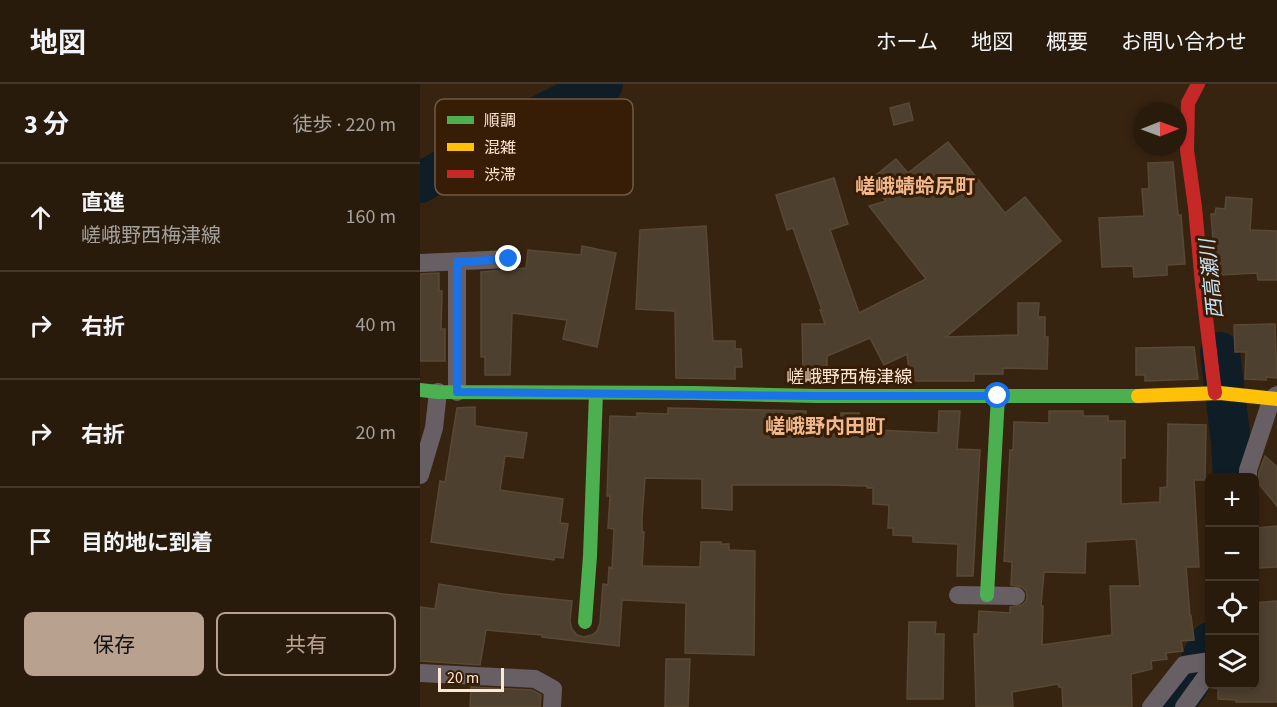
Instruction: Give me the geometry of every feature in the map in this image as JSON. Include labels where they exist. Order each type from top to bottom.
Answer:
[{"type":"main road","points":[[1198,84],[1188,103],[1187,150],[1202,284],[1222,393]]},
{"type":"main road","name":"嵯峨野西梅津線","points":[[420,390],[817,396],[1134,396],[1222,393],[1276,397]]},
{"type":"main road","points":[[585,622],[590,556],[596,393]]},
{"type":"main road","points":[[987,595],[998,396]]},
{"type":"street","points":[[420,263],[509,259]]},
{"type":"street","points":[[420,475],[448,392],[457,262]]},
{"type":"street","points":[[1248,473],[1269,407],[1276,397]]},
{"type":"street","points":[[958,595],[1016,596]]},
{"type":"street","points":[[1151,707],[1184,665],[1205,662]]},
{"type":"street","points":[[420,673],[535,679],[553,689],[552,707]]},
{"type":"street","points":[[1184,707],[1205,677]]},
{"type":"building","points":[[909,103],[913,120],[894,125],[890,108]]},
{"type":"building","points":[[948,142],[1005,213],[1025,197],[1061,241],[946,337],[1018,335],[1018,303],[1039,303],[1038,317],[1045,317],[1045,337],[1048,337],[1047,369],[1003,368],[1003,374],[974,374],[974,381],[910,381],[907,354],[884,365],[870,338],[827,356],[827,367],[822,367],[822,372],[803,372],[802,324],[825,324],[793,228],[787,230],[776,195],[834,178],[848,224],[830,230],[859,313],[926,279],[869,206],[886,201],[870,180],[896,159],[908,173]]},
{"type":"building","points":[[1173,162],[1185,264],[1167,265],[1167,275],[1134,277],[1133,266],[1102,267],[1099,218],[1144,216],[1142,189],[1149,189],[1148,163]]},
{"type":"building","points":[[1226,197],[1252,199],[1250,230],[1277,231],[1277,280],[1258,280],[1257,273],[1220,275],[1220,263],[1215,263],[1211,214],[1215,214],[1216,208],[1225,209]]},
{"type":"building","points":[[706,226],[713,341],[735,341],[735,349],[741,349],[742,367],[735,367],[735,379],[676,378],[675,311],[636,309],[640,230]]},
{"type":"building","points":[[582,246],[616,253],[597,347],[563,339],[567,320],[512,313],[510,375],[485,375],[485,357],[481,357],[481,272],[526,268],[528,250],[581,255]]},
{"type":"building","points":[[439,273],[439,291],[442,291],[441,329],[445,329],[445,361],[420,361],[420,274]]},
{"type":"building","points":[[1275,324],[1277,378],[1245,379],[1246,352],[1235,352],[1234,325]]},
{"type":"building","points":[[1194,347],[1198,379],[1145,381],[1145,375],[1136,375],[1136,348]]},
{"type":"building","points":[[475,407],[475,426],[527,433],[523,458],[505,456],[500,490],[563,499],[560,523],[568,524],[563,558],[555,557],[554,560],[431,542],[440,481],[445,482],[457,408]]},
{"type":"building","points":[[668,408],[806,411],[806,419],[841,420],[841,413],[859,413],[859,418],[869,418],[869,424],[878,424],[877,430],[938,433],[939,411],[960,411],[957,449],[980,450],[973,576],[957,576],[958,544],[913,542],[913,536],[893,535],[893,528],[888,528],[889,505],[873,504],[873,488],[867,488],[867,486],[732,485],[732,510],[702,508],[702,479],[645,478],[642,566],[700,567],[701,542],[729,544],[729,550],[755,551],[754,655],[685,653],[686,603],[622,600],[619,646],[486,630],[480,665],[420,661],[420,607],[435,609],[439,584],[502,594],[572,601],[570,621],[577,635],[584,637],[597,631],[600,623],[603,584],[608,585],[609,567],[612,568],[614,529],[608,528],[610,496],[607,496],[610,416],[637,417],[637,413],[668,414]]},
{"type":"building","points":[[1049,411],[1083,411],[1083,416],[1108,416],[1108,421],[1125,421],[1125,458],[1121,458],[1121,504],[1160,502],[1160,488],[1167,487],[1168,424],[1206,425],[1205,480],[1194,480],[1199,567],[1186,567],[1194,640],[1181,641],[1183,651],[1166,653],[1167,659],[1151,661],[1152,669],[1131,674],[1132,707],[1063,707],[1062,687],[1058,684],[1012,692],[1013,707],[976,707],[974,634],[978,634],[979,611],[1010,613],[1010,607],[1022,605],[1027,597],[1022,587],[1011,585],[1012,562],[1004,561],[1010,450],[1013,450],[1014,422],[1049,423]],"holes":[[[1136,539],[1140,586],[1110,586],[1112,635],[1042,645],[1043,606],[1041,606],[1044,572],[1085,573],[1086,542]]]},
{"type":"building","points":[[1265,456],[1277,467],[1277,506],[1259,484],[1259,472]]},
{"type":"building","points":[[1277,526],[1277,567],[1259,568],[1259,528]]},
{"type":"building","points":[[1277,601],[1277,702],[1236,702],[1236,700],[1218,699],[1218,689],[1259,689],[1259,603]]},
{"type":"building","points":[[909,622],[936,622],[935,634],[944,634],[943,699],[907,699]]},
{"type":"building","points":[[666,659],[690,659],[688,707],[665,707]]},
{"type":"building","points":[[471,687],[532,690],[541,695],[540,707],[470,707]]},
{"type":"waterway","points":[[573,99],[603,84]]},
{"type":"waterway","points":[[420,183],[435,174]]},
{"type":"waterway","name":"西高瀬川","points":[[1220,352],[1233,473]]},
{"type":"waterway","name":"西高瀬川","points":[[1173,707],[1188,686],[1205,652]]},
{"type":"traffic: fast","points":[[420,390],[817,396],[1138,396]]},
{"type":"traffic: fast","points":[[585,622],[590,556],[596,393]]},
{"type":"traffic: fast","points":[[987,595],[998,396]]},
{"type":"traffic: slow","points":[[1138,396],[1220,393],[1277,399]]},
{"type":"traffic: jam","points":[[1198,84],[1188,103],[1187,150],[1215,393]]},
{"type":"district","name":"嵯峨蜻蛉尻町","points":[[915,186]]},
{"type":"district","name":"嵯峨野内田町","points":[[825,426]]},
{"type":"route","points":[[509,259],[457,262],[457,392],[998,396]]}]
